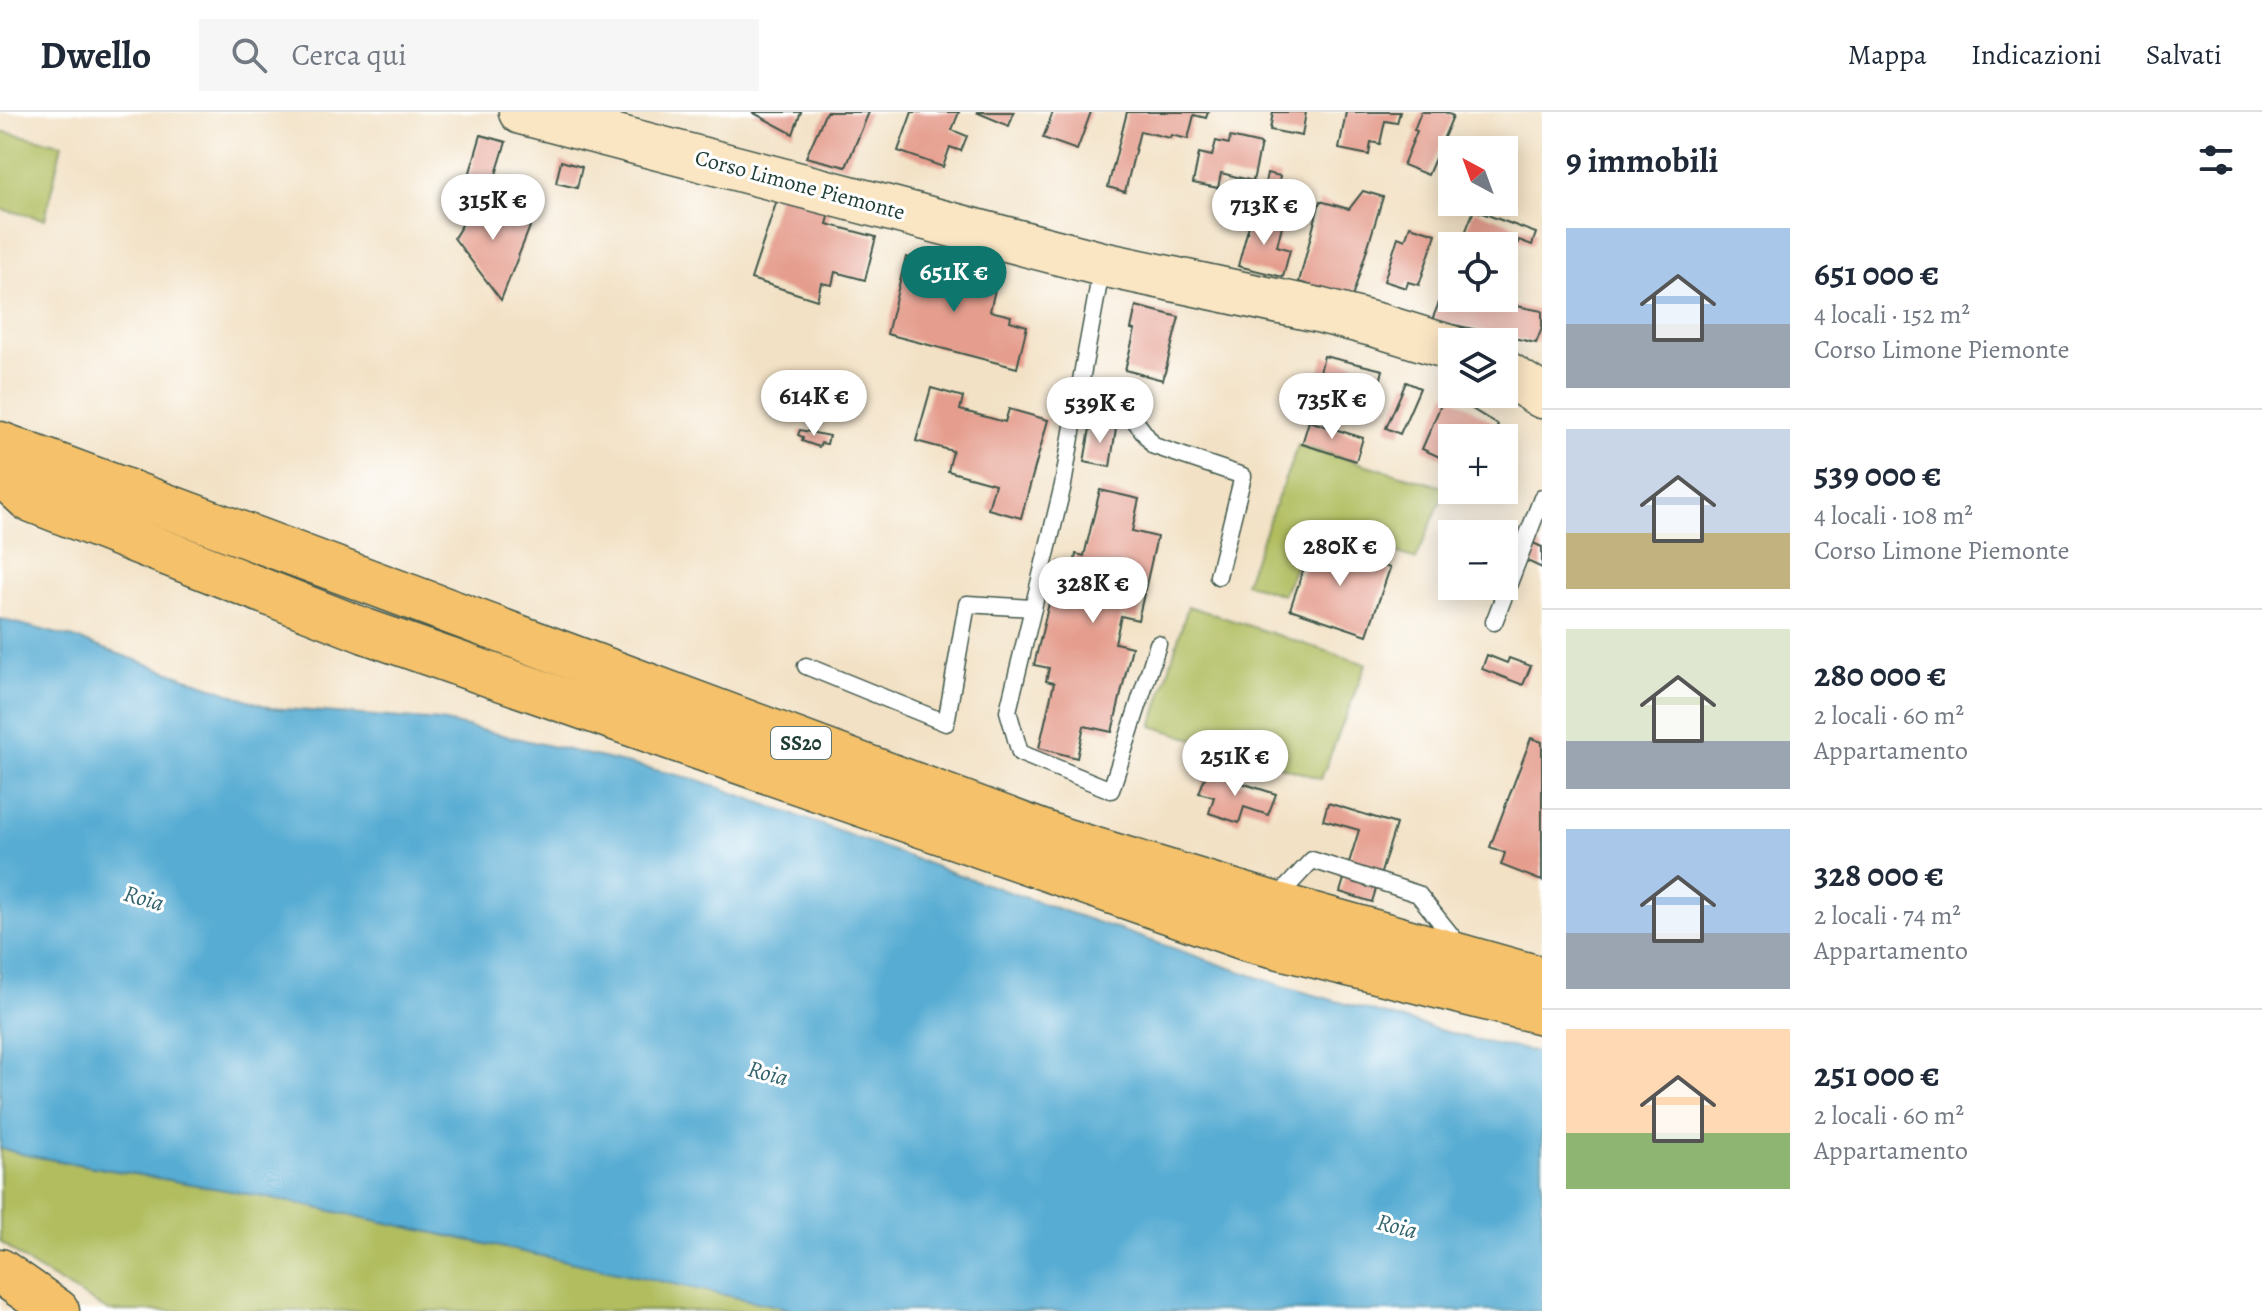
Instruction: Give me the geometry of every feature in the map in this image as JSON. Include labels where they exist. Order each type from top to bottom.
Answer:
[{"type":"main road","name":"Corso Limone Piemonte","points":[[521,112],[1102,264],[1318,310],[1438,344]]},
{"type":"main road","points":[[1518,381],[1542,396]]},
{"type":"main road","name":"SS20","points":[[0,444],[1049,835],[1271,903],[1542,979]]},
{"type":"main road","points":[[0,472],[29,499],[379,636],[1248,939],[1542,1012]]},
{"type":"main road","points":[[0,1271],[57,1311]]},
{"type":"lane","points":[[1102,264],[1063,485],[1008,711],[1020,753],[1111,790],[1158,644]]},
{"type":"lane","points":[[1077,402],[1133,418],[1154,446],[1243,476],[1218,576]]},
{"type":"lane","points":[[1494,622],[1542,498]]},
{"type":"lane","points":[[806,666],[946,723],[967,604],[1033,608]]},
{"type":"green space","points":[[0,131],[62,144],[45,219],[0,209]]},
{"type":"green space","points":[[1298,445],[1438,486],[1439,504],[1416,560],[1316,520],[1283,595],[1245,583]]},
{"type":"green space","points":[[1188,606],[1366,664],[1321,779],[1152,726]]},
{"type":"green space","points":[[0,1148],[271,1198],[800,1311],[109,1311],[32,1266],[0,1241]]},
{"type":"water","name":"Roia","points":[[0,619],[74,638],[271,708],[441,721],[699,780],[942,869],[1286,987],[1479,1041],[1542,1053],[1542,1311],[800,1311],[271,1198],[0,1148]]},
{"type":"building","points":[[752,112],[801,112],[793,134]]},
{"type":"building","points":[[826,112],[869,112],[846,167],[806,157]]},
{"type":"building","points":[[912,112],[959,112],[952,130],[967,136],[961,151],[950,147],[943,167],[898,151]]},
{"type":"building","points":[[976,112],[1014,112],[1009,126]]},
{"type":"building","points":[[1053,112],[1091,112],[1077,150],[1043,138]]},
{"type":"building","points":[[1127,112],[1208,112],[1206,118],[1194,115],[1188,139],[1140,131],[1125,192],[1108,187]]},
{"type":"building","points":[[1273,112],[1306,112],[1302,136],[1270,130]]},
{"type":"building","points":[[1346,112],[1400,112],[1397,123],[1385,121],[1380,144],[1371,142],[1369,155],[1339,149]]},
{"type":"building","points":[[1421,112],[1445,112],[1453,116],[1445,136],[1438,136],[1438,151],[1428,175],[1403,165],[1417,131],[1414,130]]},
{"type":"building","points":[[481,135],[506,142],[489,197],[465,189]]},
{"type":"building","points":[[1230,137],[1261,144],[1253,181],[1221,173],[1218,188],[1193,183],[1199,153],[1212,156],[1216,141],[1229,144]]},
{"type":"building","points":[[561,161],[582,167],[577,188],[556,183]]},
{"type":"building","points":[[1267,173],[1280,176],[1276,202],[1262,200]]},
{"type":"building","points":[[782,185],[834,199],[827,224],[876,237],[865,280],[835,272],[832,285],[821,283],[817,300],[751,279]]},
{"type":"building","points":[[1363,191],[1383,197],[1352,298],[1299,282],[1320,201],[1349,209]]},
{"type":"building","points":[[479,197],[531,224],[501,300],[454,238]]},
{"type":"building","points":[[1252,214],[1283,222],[1277,246],[1290,250],[1283,277],[1238,266]]},
{"type":"building","points":[[1472,216],[1490,216],[1536,233],[1532,245],[1519,240],[1518,243],[1518,232],[1465,232]]},
{"type":"building","points":[[1410,226],[1436,234],[1419,285],[1408,282],[1406,288],[1384,281],[1398,237],[1405,240]]},
{"type":"building","points":[[906,257],[997,281],[990,311],[1011,316],[1010,321],[1027,326],[1017,368],[887,334]]},
{"type":"building","points":[[1438,305],[1438,312],[1518,312],[1518,306],[1542,311],[1542,328],[1536,343],[1518,339],[1518,328],[1468,328],[1432,320]]},
{"type":"building","points":[[1136,306],[1179,317],[1163,380],[1125,370],[1135,330],[1131,329]]},
{"type":"building","points":[[1324,356],[1383,370],[1373,411],[1314,396]]},
{"type":"building","points":[[1406,382],[1420,388],[1400,434],[1386,428]]},
{"type":"building","points":[[931,388],[963,397],[960,410],[1005,422],[1009,409],[1048,420],[1021,518],[988,509],[995,484],[948,471],[953,451],[916,441]]},
{"type":"building","points":[[1440,408],[1470,408],[1496,424],[1438,424],[1438,456],[1422,449]]},
{"type":"building","points":[[1309,421],[1363,438],[1356,461],[1302,444]]},
{"type":"building","points":[[1091,423],[1116,429],[1110,467],[1084,462]]},
{"type":"building","points":[[800,430],[829,436],[827,444],[821,443],[819,447],[802,441],[803,437],[798,435]]},
{"type":"building","points":[[1100,490],[1139,499],[1132,531],[1157,537],[1138,620],[1121,616],[1115,643],[1132,647],[1112,732],[1084,726],[1077,758],[1039,748],[1054,683],[1046,681],[1049,668],[1034,665],[1059,562],[1074,565],[1076,554],[1084,556]]},
{"type":"building","points":[[1313,541],[1390,568],[1367,635],[1290,609]]},
{"type":"building","points":[[1533,543],[1542,547],[1542,568],[1525,560]]},
{"type":"building","points":[[1487,655],[1507,663],[1509,658],[1531,666],[1523,685],[1482,669]]},
{"type":"building","points":[[1531,738],[1542,742],[1542,881],[1501,865],[1505,853],[1490,847]]},
{"type":"building","points":[[1207,772],[1276,794],[1268,815],[1244,807],[1239,823],[1209,813],[1214,797],[1199,793]]},
{"type":"building","points":[[1328,803],[1396,824],[1372,902],[1340,892],[1359,830],[1323,820]]}]
